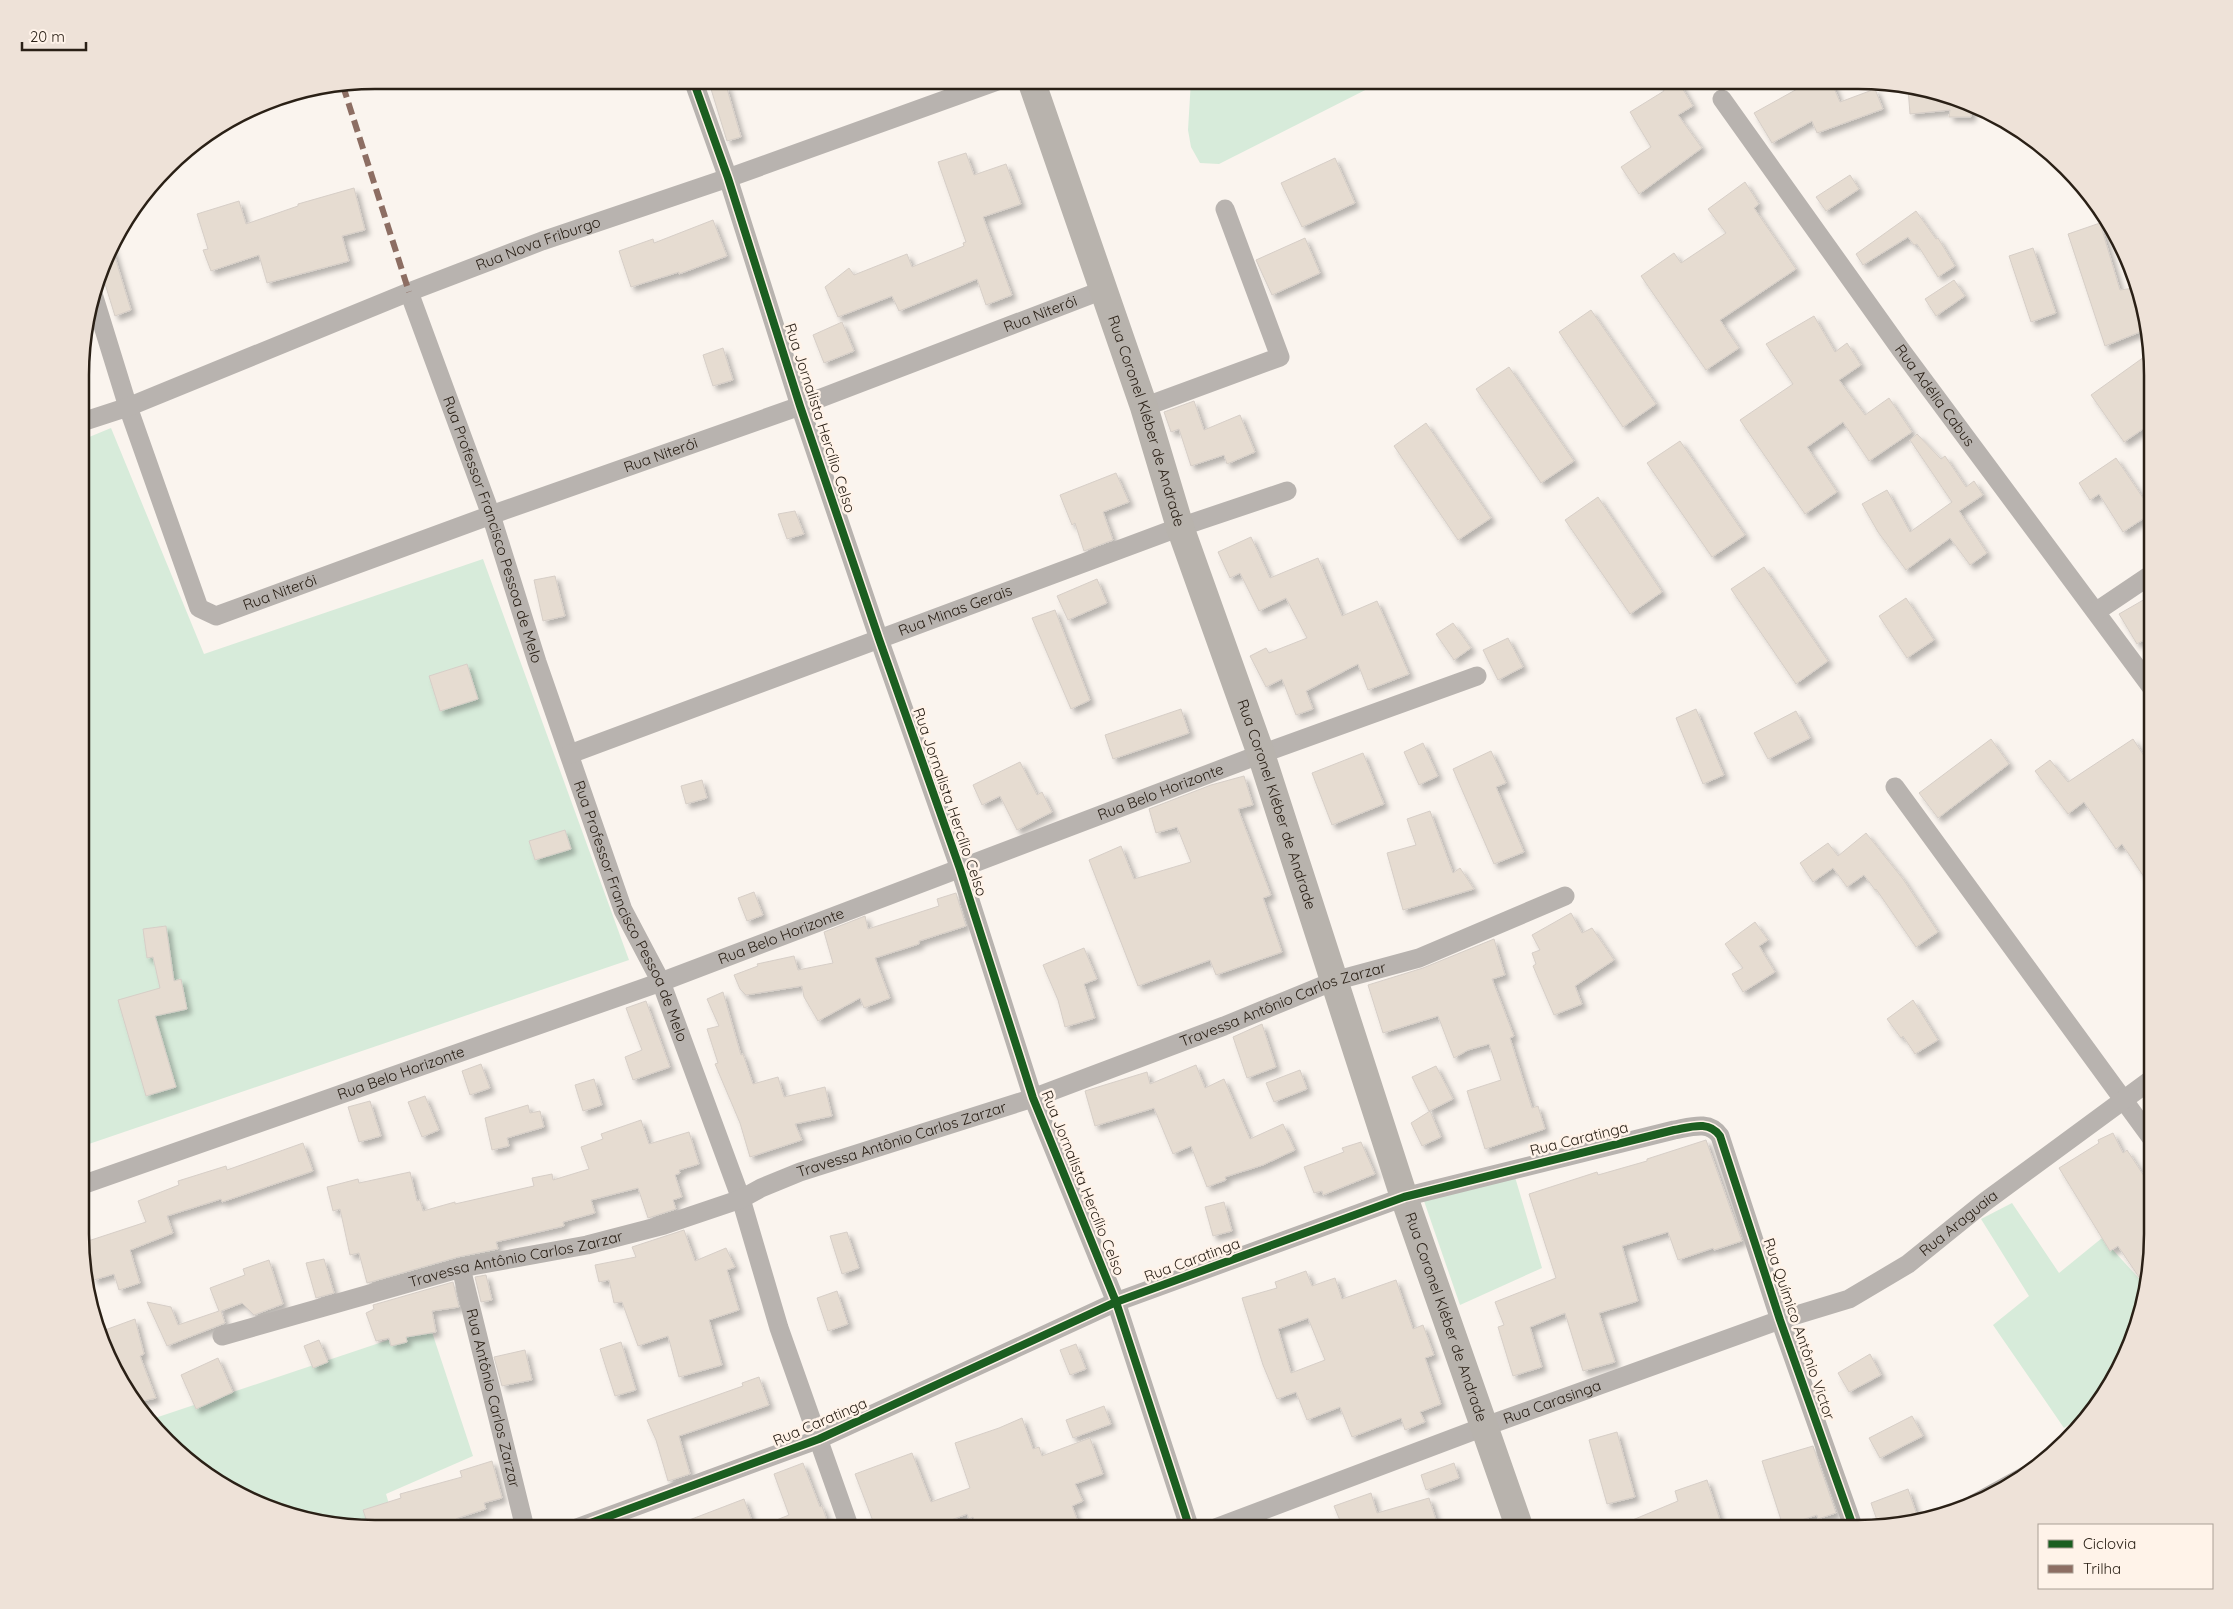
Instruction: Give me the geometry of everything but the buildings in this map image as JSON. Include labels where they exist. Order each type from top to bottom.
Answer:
[{"type":"main road","name":"Rua Coronel Kléber de Andrade","points":[[1034,89],[1144,407],[1180,527],[1261,754],[1404,1196],[1486,1426],[1517,1520]]},
{"type":"street","name":"Rua Jornalista Hercílio Celso","points":[[696,89],[728,178],[800,406],[878,639],[960,869],[1034,1098],[1116,1302],[1187,1520]]},
{"type":"street","name":"Rua Nova Friburgo","points":[[89,420],[128,407],[408,292],[542,241],[728,178],[975,89]]},
{"type":"street","name":"Rua Adélia Cabus","points":[[1722,99],[1895,342],[2097,611],[2144,677]]},
{"type":"street","points":[[1144,407],[1280,357],[1225,209]]},
{"type":"street","name":"Rua Niterói","points":[[128,407],[199,608],[216,616],[491,515],[800,406],[1103,290]]},
{"type":"street","name":"Rua Professor Francisco Pessoa de Melo","points":[[408,292],[491,515],[623,910],[661,982],[741,1199],[779,1328],[847,1520]]},
{"type":"street","points":[[97,308],[128,407]]},
{"type":"street","name":"Rua Minas Gerais","points":[[570,754],[1180,527],[1287,491]]},
{"type":"street","points":[[2097,611],[2144,579]]},
{"type":"street","name":"Rua Belo Horizonte","points":[[89,1183],[661,982],[1261,754],[1477,676]]},
{"type":"street","points":[[1895,787],[2144,1128]]},
{"type":"street","name":"Travessa Antônio Carlos Zarzar","points":[[222,1336],[460,1268],[587,1245],[636,1234],[741,1199],[761,1188],[800,1172],[1034,1098],[1215,1030],[1334,981],[1419,958],[1565,896]]},
{"type":"street","name":"Rua Araguaia","points":[[1780,1320],[1849,1299],[1908,1264],[1986,1201],[2144,1085]]},
{"type":"street","name":"Rua Caratinga","points":[[599,1520],[819,1439],[1116,1302],[1404,1196],[1674,1130],[1706,1125],[1716,1129],[1720,1136]]},
{"type":"street","name":"Rua Químico Antônio Victor","points":[[1720,1136],[1780,1320],[1851,1520]]},
{"type":"street","name":"Rua Antônio Carlos Zarzar","points":[[460,1268],[523,1520]]},
{"type":"street","name":"Rua Carasinga","points":[[1237,1520],[1486,1426],[1780,1320]]},
{"type":"green space","points":[[1190,89],[1367,89],[1219,164],[1200,163],[1191,147],[1188,130]]},
{"type":"green space","points":[[111,428],[204,654],[483,559],[629,960],[89,1144],[89,437]]},
{"type":"green space","points":[[1515,1177],[1542,1268],[1460,1305],[1424,1201]]},
{"type":"green space","points":[[2012,1203],[2059,1273],[2102,1238],[2141,1280],[2129,1326],[2115,1361],[2085,1408],[2075,1421],[2064,1428],[1993,1325],[2029,1296],[1981,1219]]},
{"type":"green space","points":[[430,1326],[473,1456],[386,1494],[394,1520],[338,1518],[283,1505],[248,1491],[201,1461],[186,1449],[156,1418]]},
{"type":"marked path","points":[[344,90],[409,292]]},
{"type":"cycle path","points":[[696,89],[728,178],[800,406],[960,869],[1033,1098],[1116,1302],[1187,1520]]},
{"type":"cycle path","points":[[599,1520],[819,1439],[1116,1302],[1404,1197],[1693,1126],[1711,1128],[1720,1136],[1780,1320],[1851,1520]]}]
